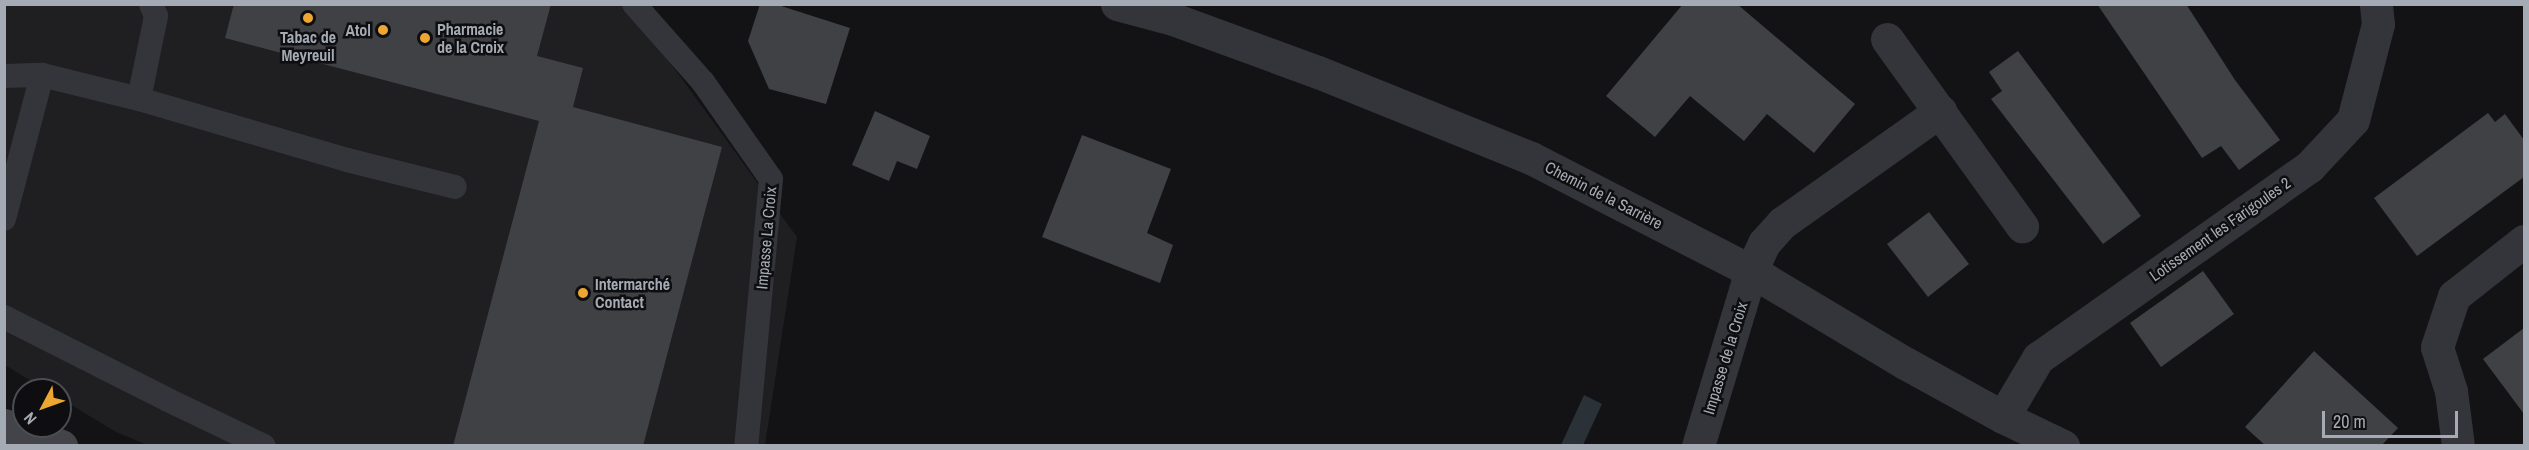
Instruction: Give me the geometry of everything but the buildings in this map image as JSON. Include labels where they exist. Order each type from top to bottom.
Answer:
[{"type":"street","name":"Chemin de la Sarrière","points":[[1117,4],[1173,19],[1318,72],[1531,158],[1751,271],[1905,363],[2002,417],[2063,446]]},
{"type":"street","name":"Lotissement les Farigoules 2","points":[[2002,417],[2038,358],[2308,167],[2353,120],[2378,24],[2376,4]]},
{"type":"street","points":[[1887,39],[2022,226]]},
{"type":"street","name":"Impasse de la Croix","points":[[1698,446],[1751,271],[1764,243],[1782,223],[1940,111]]},
{"type":"street","points":[[2458,446],[2451,391],[2437,347],[2454,296],[2524,241]]},
{"type":"street","points":[[4,425],[61,446]]},
{"type":"lane","name":"Impasse La Croix","points":[[634,4],[703,82],[771,179],[746,446]]},
{"type":"lane","points":[[139,99],[155,8]]},
{"type":"lane","points":[[4,219],[42,75]]},
{"type":"lane","points":[[4,76],[42,75],[139,99],[347,160],[455,187]]},
{"type":"lane","points":[[4,317],[264,446]]},
{"type":"shaded area","points":[[4,5],[624,5],[642,24],[797,237],[765,445],[150,446],[116,432],[72,405],[72,378],[26,378],[5,365]]},
{"type":"shaded area","points":[[1584,395],[1602,404],[1583,445],[1561,445]]},
{"type":"place","name":"Tabac de Meyreuil","points":[[308,18]]},
{"type":"place","name":"Atol","points":[[383,30]]},
{"type":"place","name":"Pharmacie de la Croix","points":[[425,38]]},
{"type":"place","name":"Intermarché Contact","points":[[583,293]]}]
